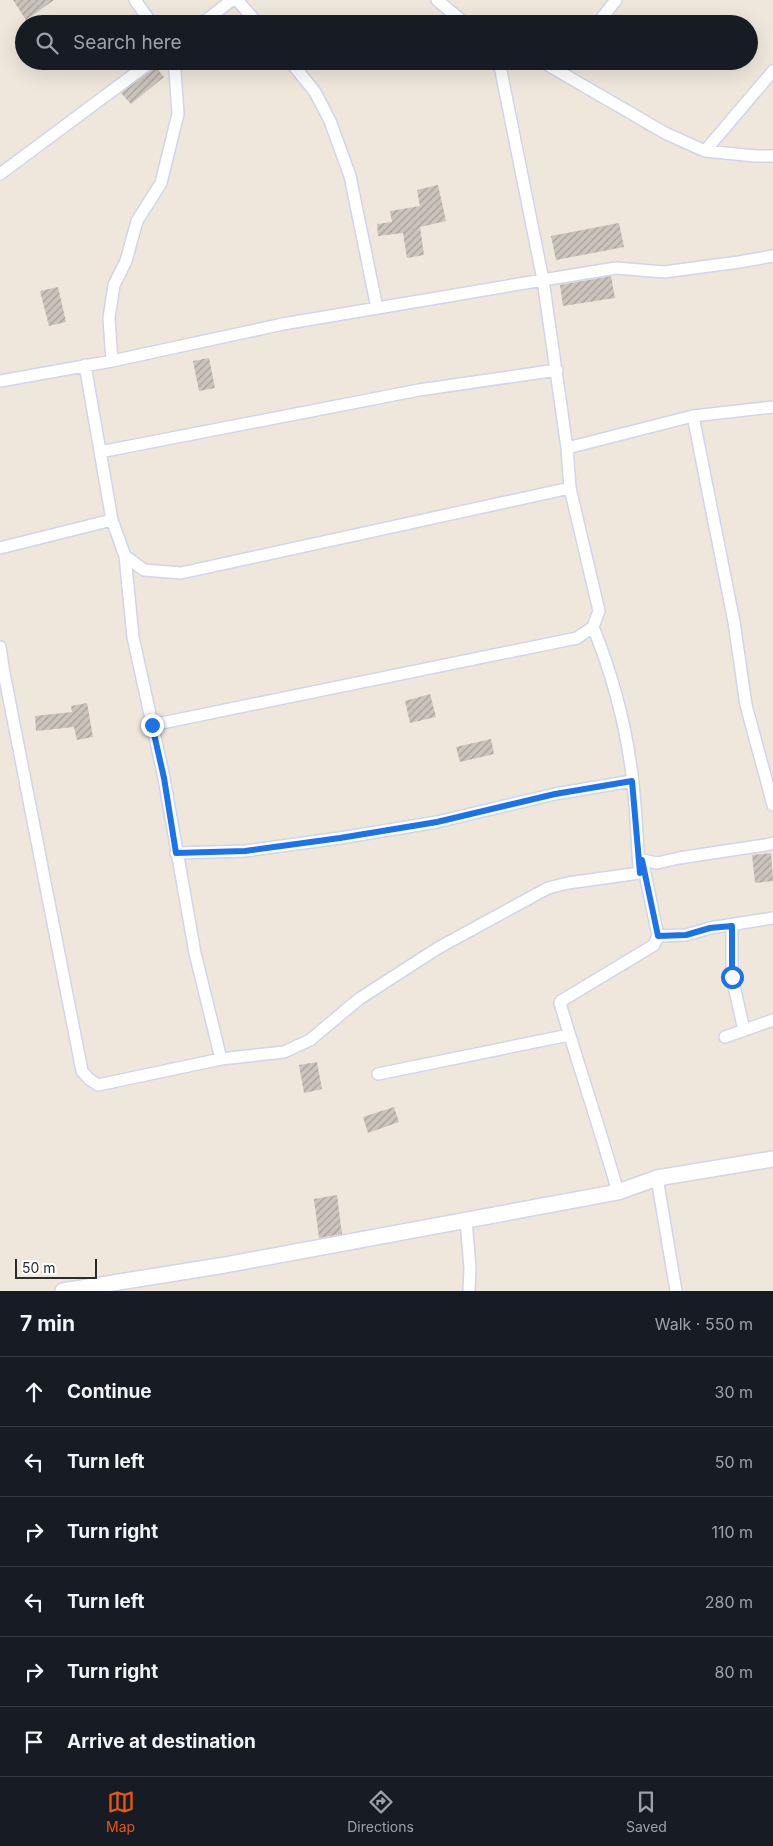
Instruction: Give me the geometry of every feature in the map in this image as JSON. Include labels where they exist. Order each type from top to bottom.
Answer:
[{"type":"main road","points":[[63,1291],[225,1265],[618,1192],[657,1178],[773,1158]]},
{"type":"street","points":[[135,0],[146,15]]},
{"type":"street","points":[[213,15],[232,0]]},
{"type":"street","points":[[237,0],[250,15]]},
{"type":"street","points":[[437,0],[455,15]]},
{"type":"street","points":[[604,15],[616,0]]},
{"type":"street","points":[[0,174],[140,70]]},
{"type":"street","points":[[112,361],[109,318],[114,285],[126,261],[137,222],[160,183],[178,114],[175,70]]},
{"type":"street","points":[[297,70],[315,92],[330,121],[350,176],[377,308]]},
{"type":"street","points":[[152,725],[577,638],[593,627],[599,611],[570,488],[557,370],[543,280],[501,70]]},
{"type":"street","points":[[558,71],[665,132],[705,151],[773,156]]},
{"type":"street","points":[[705,151],[773,71]]},
{"type":"street","points":[[0,381],[112,361],[283,324],[616,268],[664,272],[773,256]]},
{"type":"street","points":[[85,365],[112,520],[125,556],[133,637],[164,778],[195,953],[222,1059]]},
{"type":"street","points":[[100,452],[419,390],[557,370]]},
{"type":"street","points":[[567,448],[693,416],[773,407]]},
{"type":"street","points":[[693,416],[734,622],[746,705],[773,805]]},
{"type":"street","points":[[125,556],[144,570],[181,573],[570,488]]},
{"type":"street","points":[[0,548],[112,520]]},
{"type":"street","points":[[593,627],[606,658],[621,715],[632,781],[640,873]]},
{"type":"street","points":[[0,647],[2,673],[82,1071],[98,1085],[222,1059],[284,1052],[310,1040],[359,999],[438,948],[548,888],[568,883],[640,873]]},
{"type":"street","points":[[176,853],[245,851],[349,836],[437,822],[555,794],[632,781]]},
{"type":"street","points":[[642,860],[657,863],[765,845],[773,842]]},
{"type":"street","points":[[640,873],[642,860]]},
{"type":"street","points":[[618,1192],[560,1003],[654,945],[658,936],[642,860]]},
{"type":"street","points":[[658,936],[686,935],[710,928],[773,918]]},
{"type":"street","points":[[732,926],[732,977],[744,1030]]},
{"type":"street","points":[[725,1037],[773,1020]]},
{"type":"street","points":[[378,1074],[570,1035]]},
{"type":"street","points":[[657,1178],[676,1291]]},
{"type":"street","points":[[466,1220],[470,1268],[469,1291]]},
{"type":"building","points":[[13,0],[54,0],[33,15],[23,15]]},
{"type":"building","points":[[152,70],[158,70],[164,77],[131,104],[121,93]]},
{"type":"building","points":[[438,185],[446,221],[420,227],[424,255],[407,258],[403,233],[378,236],[377,224],[392,222],[390,211],[420,206],[417,190]]},
{"type":"building","points":[[619,223],[624,247],[556,260],[551,236]]},
{"type":"building","points":[[611,276],[615,298],[563,306],[560,285]]},
{"type":"building","points":[[58,287],[66,322],[49,326],[40,291]]},
{"type":"building","points":[[209,358],[215,388],[199,391],[193,361]]},
{"type":"building","points":[[430,694],[436,717],[410,723],[405,701]]},
{"type":"building","points":[[87,703],[93,737],[77,740],[74,727],[36,731],[35,716],[72,712],[71,706]]},
{"type":"building","points":[[491,739],[494,754],[460,762],[456,747]]},
{"type":"building","points":[[771,853],[773,881],[755,883],[752,855]]},
{"type":"building","points":[[317,1062],[322,1089],[304,1093],[299,1065]]},
{"type":"building","points":[[394,1107],[399,1122],[368,1133],[363,1117]]},
{"type":"building","points":[[337,1195],[342,1234],[319,1238],[314,1199]]},
{"type":"route","points":[[152,725],[164,778],[176,853],[245,851],[340,838],[437,822],[555,794],[632,781],[640,873],[642,860],[658,936],[686,935],[710,928],[732,926],[732,977]]}]
